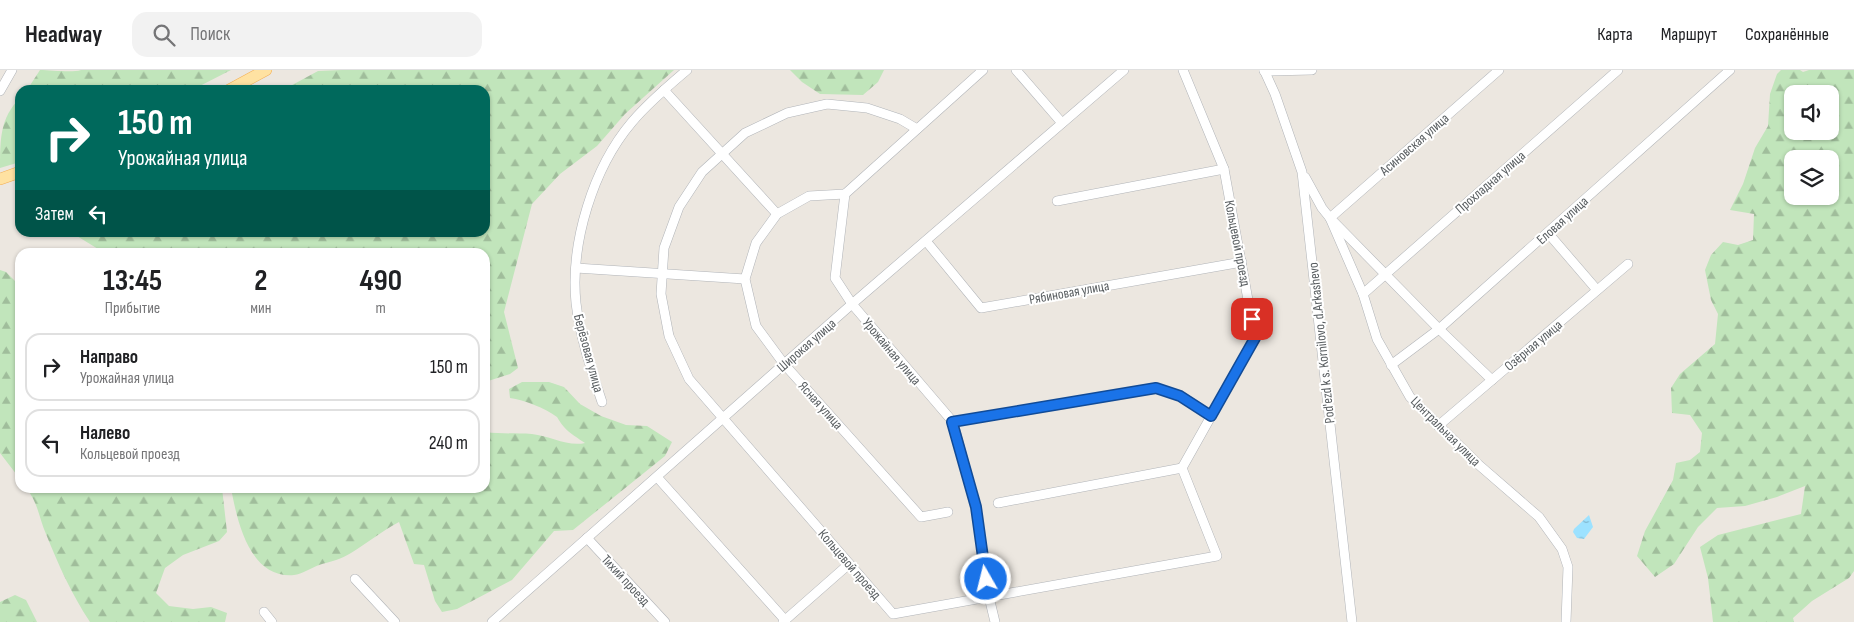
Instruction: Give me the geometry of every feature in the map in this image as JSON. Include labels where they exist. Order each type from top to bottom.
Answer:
[{"type":"main road","points":[[238,85],[266,70]]},
{"type":"main road","points":[[0,179],[15,174]]},
{"type":"street","points":[[0,91],[12,70]]},
{"type":"street","name":"Берёзовая улица","points":[[602,402],[589,364],[576,301],[576,268],[580,231],[592,193],[608,158],[631,122],[687,70]]},
{"type":"street","points":[[845,194],[982,70]]},
{"type":"street","points":[[1016,70],[1062,123]]},
{"type":"street","name":"Широкая улица","points":[[492,622],[852,304],[1124,70]]},
{"type":"street","name":"Кольцевой проезд","points":[[918,129],[900,119],[867,108],[827,104],[787,113],[745,133],[702,172],[679,207],[664,248],[662,273],[661,294],[669,336],[689,379],[893,614],[1217,556],[1182,468],[1255,338],[1224,169],[1183,70]]},
{"type":"street","points":[[1264,70],[1312,70]]},
{"type":"street","name":"Pod'ezd k s. Kornilovo, d.Arkashevo","points":[[1264,70],[1275,94],[1302,172],[1352,622]]},
{"type":"street","name":"Асиновская улица","points":[[1330,218],[1500,70]]},
{"type":"street","name":"Прохладная улица","points":[[1363,294],[1618,70]]},
{"type":"street","name":"Еловая улица","points":[[1391,365],[1439,329],[1730,70]]},
{"type":"street","points":[[664,90],[777,214]]},
{"type":"street","points":[[1057,201],[1224,169]]},
{"type":"street","name":"Центральная улица","points":[[1302,172],[1322,208],[1330,218],[1363,294],[1377,339],[1410,397],[1479,466],[1539,517],[1562,549],[1568,567],[1566,622]]},
{"type":"street","name":"Ясная улица","points":[[845,194],[809,196],[777,214],[756,242],[745,279],[756,326],[784,364],[921,517],[948,512]]},
{"type":"street","name":"Урожайная улица","points":[[845,194],[836,278],[852,304],[952,422]]},
{"type":"street","points":[[1330,218],[1492,380]]},
{"type":"street","points":[[1548,233],[1598,290]]},
{"type":"street","name":"Рябиновая улица","points":[[926,241],[981,308],[1242,262]]},
{"type":"street","name":"Озёрная улица","points":[[1438,426],[1628,264]]},
{"type":"street","points":[[576,268],[745,279]]},
{"type":"street","points":[[994,622],[976,507],[952,422],[1156,388],[1180,396],[1211,416]]},
{"type":"street","points":[[998,503],[1182,468]]},
{"type":"street","points":[[656,477],[784,621],[850,564]]},
{"type":"street","name":"Тихий проезд","points":[[587,538],[665,622]]},
{"type":"street","points":[[355,578],[395,622]]},
{"type":"street","points":[[264,612],[272,622]]},
{"type":"green space","points":[[40,70],[231,70],[202,85],[30,85]]},
{"type":"green space","points":[[674,70],[625,114],[597,146],[560,174],[532,204],[504,312],[518,368],[510,374],[490,380],[490,248],[96,248],[79,237],[490,237],[490,85],[292,85],[318,71]]},
{"type":"green space","points":[[790,70],[884,70],[878,82],[863,95],[820,94],[802,82]]},
{"type":"green space","points":[[1781,70],[1800,70],[1803,72],[1809,70],[1854,70],[1854,571],[1849,578],[1812,601],[1793,618],[1794,622],[1713,622],[1708,578],[1700,547],[1718,535],[1801,514],[1805,486],[1777,497],[1745,506],[1717,508],[1698,527],[1674,564],[1655,577],[1637,556],[1645,531],[1673,480],[1676,463],[1690,460],[1700,452],[1702,433],[1690,415],[1672,413],[1671,388],[1680,374],[1715,344],[1718,314],[1711,300],[1705,270],[1711,255],[1723,242],[1738,245],[1753,240],[1754,214],[1730,210],[1743,184],[1755,148],[1768,126],[1770,94],[1777,74]]},
{"type":"green space","points":[[15,104],[15,164],[0,168],[2,130],[8,113]]},
{"type":"green space","points":[[0,270],[6,272],[15,281],[15,472],[0,453]]},
{"type":"green space","points":[[522,382],[549,382],[564,387],[580,404],[601,416],[626,425],[647,426],[672,442],[665,456],[573,530],[554,531],[512,580],[457,609],[442,612],[435,601],[424,565],[414,564],[399,522],[347,555],[294,575],[279,574],[266,568],[256,558],[242,531],[232,493],[490,493],[490,432],[532,434],[572,444],[585,443],[569,432],[557,417],[547,411],[510,398],[509,389]]},
{"type":"green space","points":[[30,493],[223,493],[227,532],[219,541],[183,555],[165,568],[156,593],[169,606],[193,609],[211,607],[227,613],[225,622],[90,622],[55,557],[36,504]]},
{"type":"green space","points":[[15,595],[26,600],[37,622],[0,622],[0,602]]},
{"type":"water","points":[[1589,515],[1593,527],[1584,539],[1577,538],[1573,532],[1574,529]]},
{"type":"route","points":[[986,579],[976,507],[952,422],[1156,388],[1180,396],[1211,416],[1255,338],[1252,319]]}]
